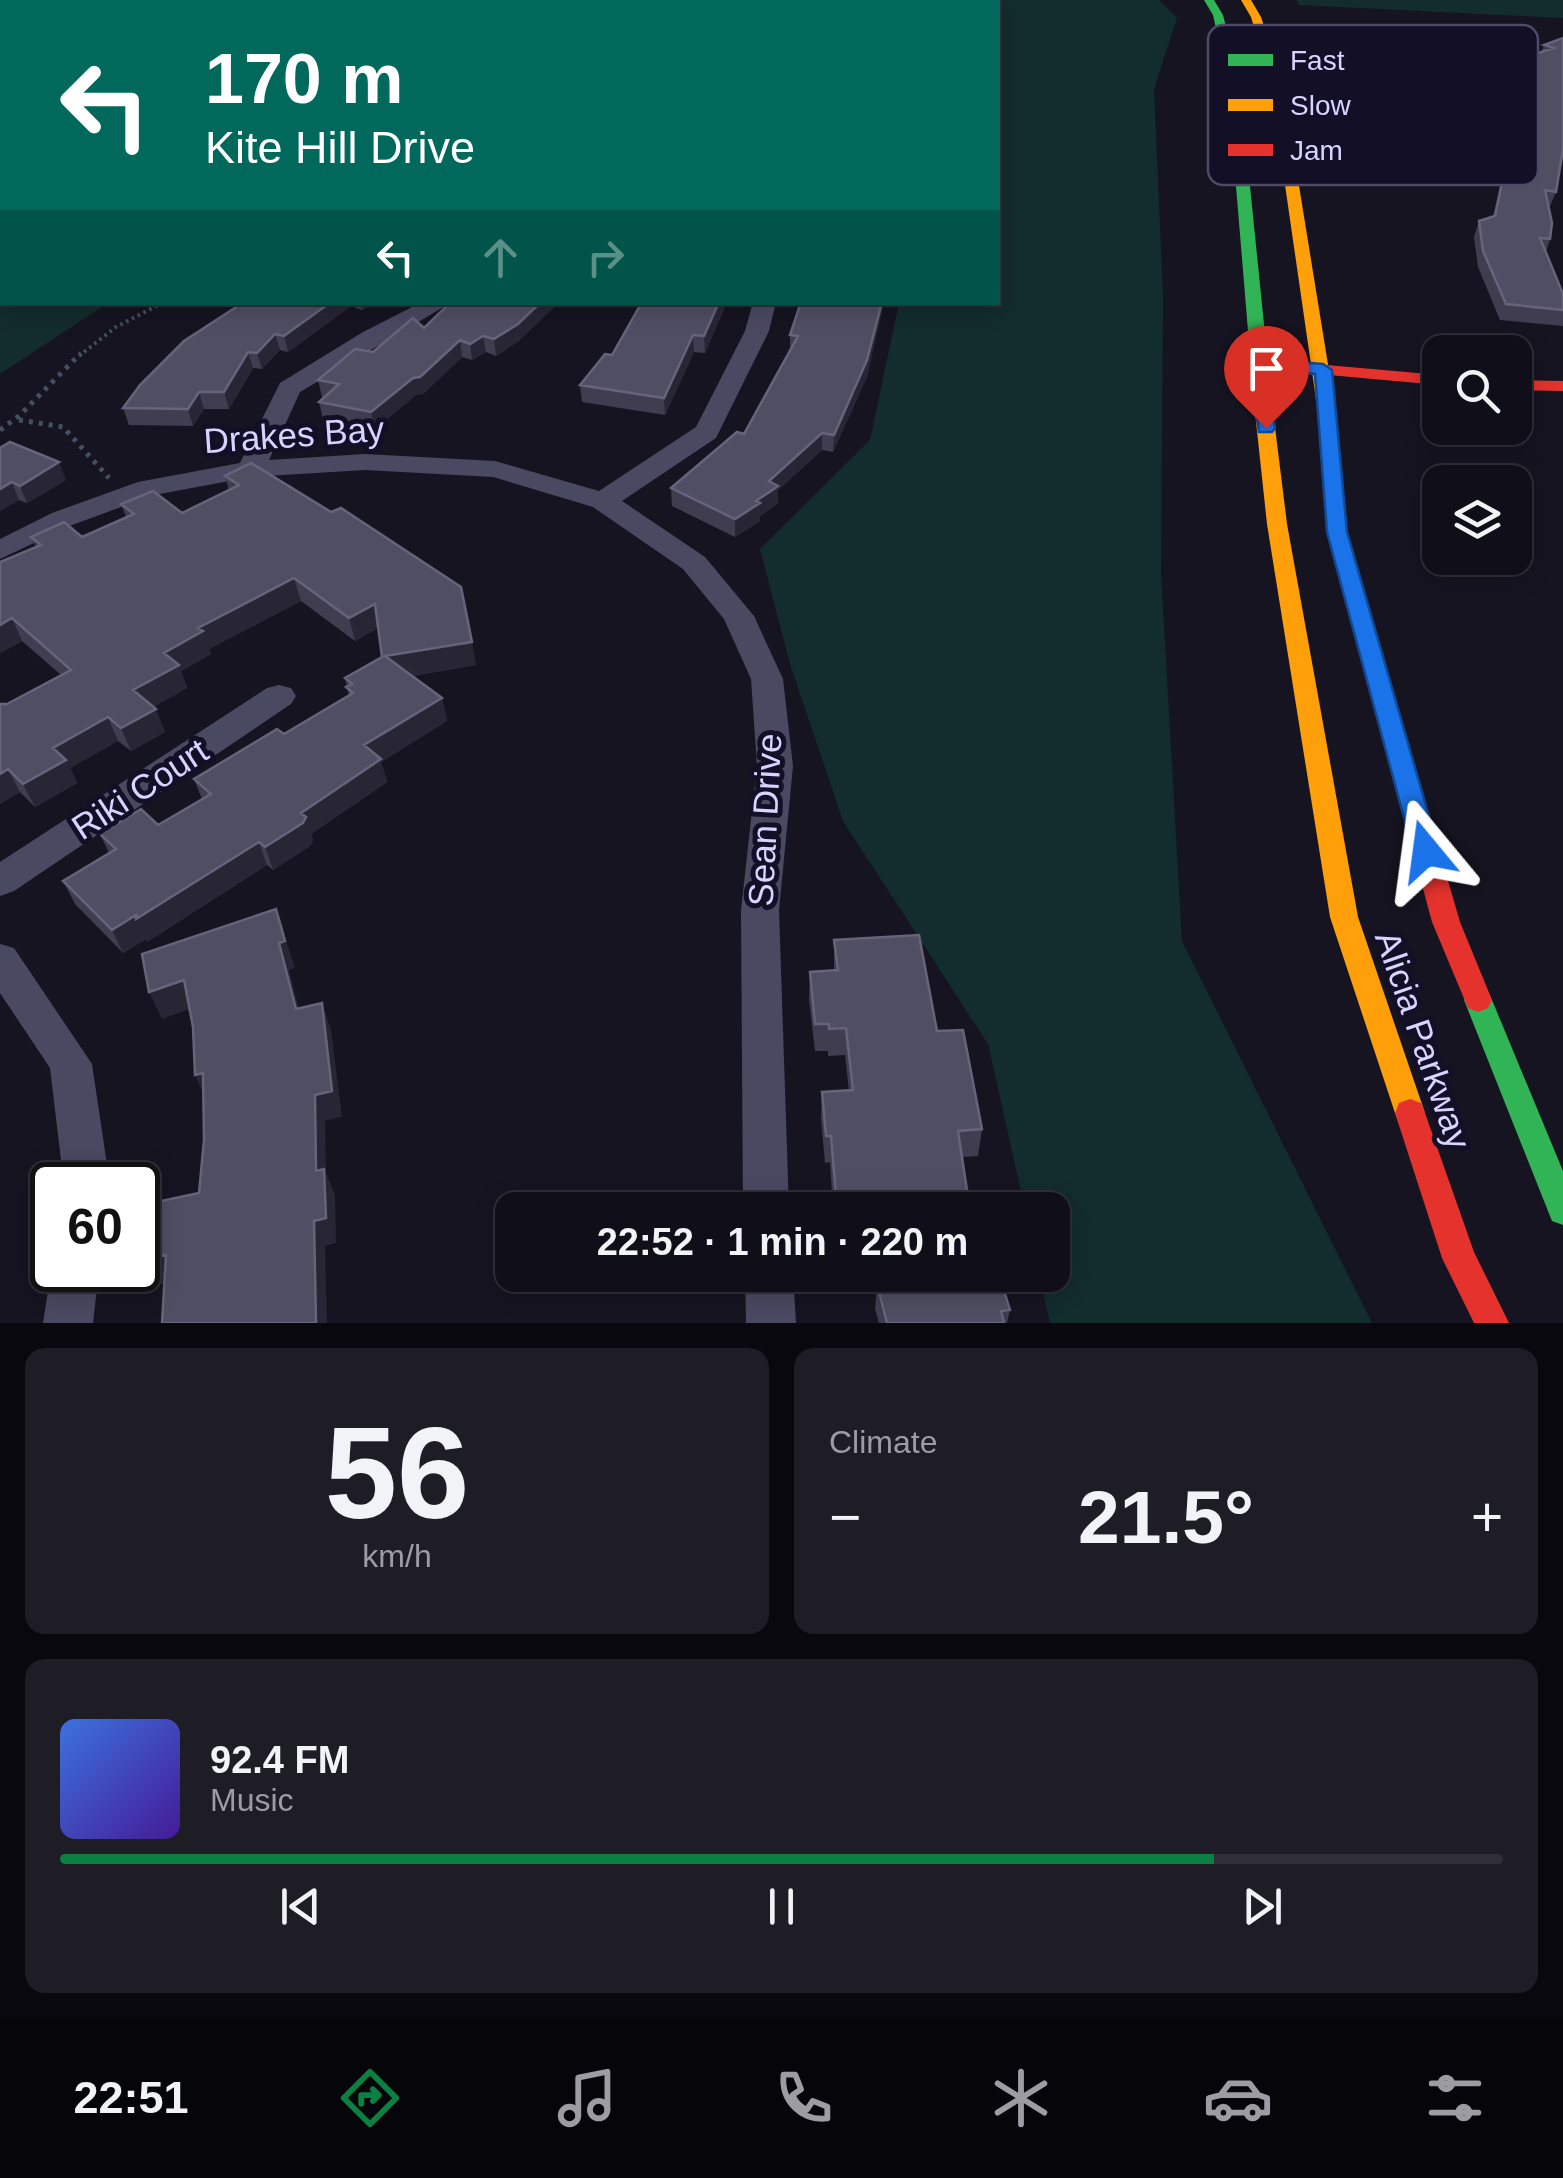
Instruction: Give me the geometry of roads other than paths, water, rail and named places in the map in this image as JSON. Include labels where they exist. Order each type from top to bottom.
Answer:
[{"type":"main road","name":"Alicia Parkway","points":[[1210,0],[1220,25]]},
{"type":"main road","name":"Alicia Parkway","points":[[1246,0],[1259,25]]},
{"type":"main road","name":"Alicia Parkway","points":[[1242,185],[1277,524],[1344,917],[1459,1258],[1492,1323]]},
{"type":"main road","name":"Alicia Parkway","points":[[1293,185],[1323,370],[1337,532],[1446,922],[1563,1210]]},
{"type":"main road","points":[[1258,364],[1422,378]]},
{"type":"main road","points":[[1532,385],[1563,386]]},
{"type":"street","points":[[251,469],[288,388],[434,305]]},
{"type":"street","points":[[603,501],[707,432],[758,331],[764,305]]},
{"type":"street","name":"Drakes Bay","points":[[0,550],[62,519],[148,488],[251,469],[365,462],[495,469],[603,501]]},
{"type":"street","name":"Sean Drive","points":[[603,501],[694,563],[738,616],[767,679],[775,766],[760,910],[766,1192]]},
{"type":"street","name":"Riki Court","points":[[0,881],[279,696]]},
{"type":"street","points":[[0,960],[71,1064],[83,1162]]},
{"type":"street","points":[[68,1323],[72,1292]]},
{"type":"street","points":[[770,1292],[771,1323]]}]
